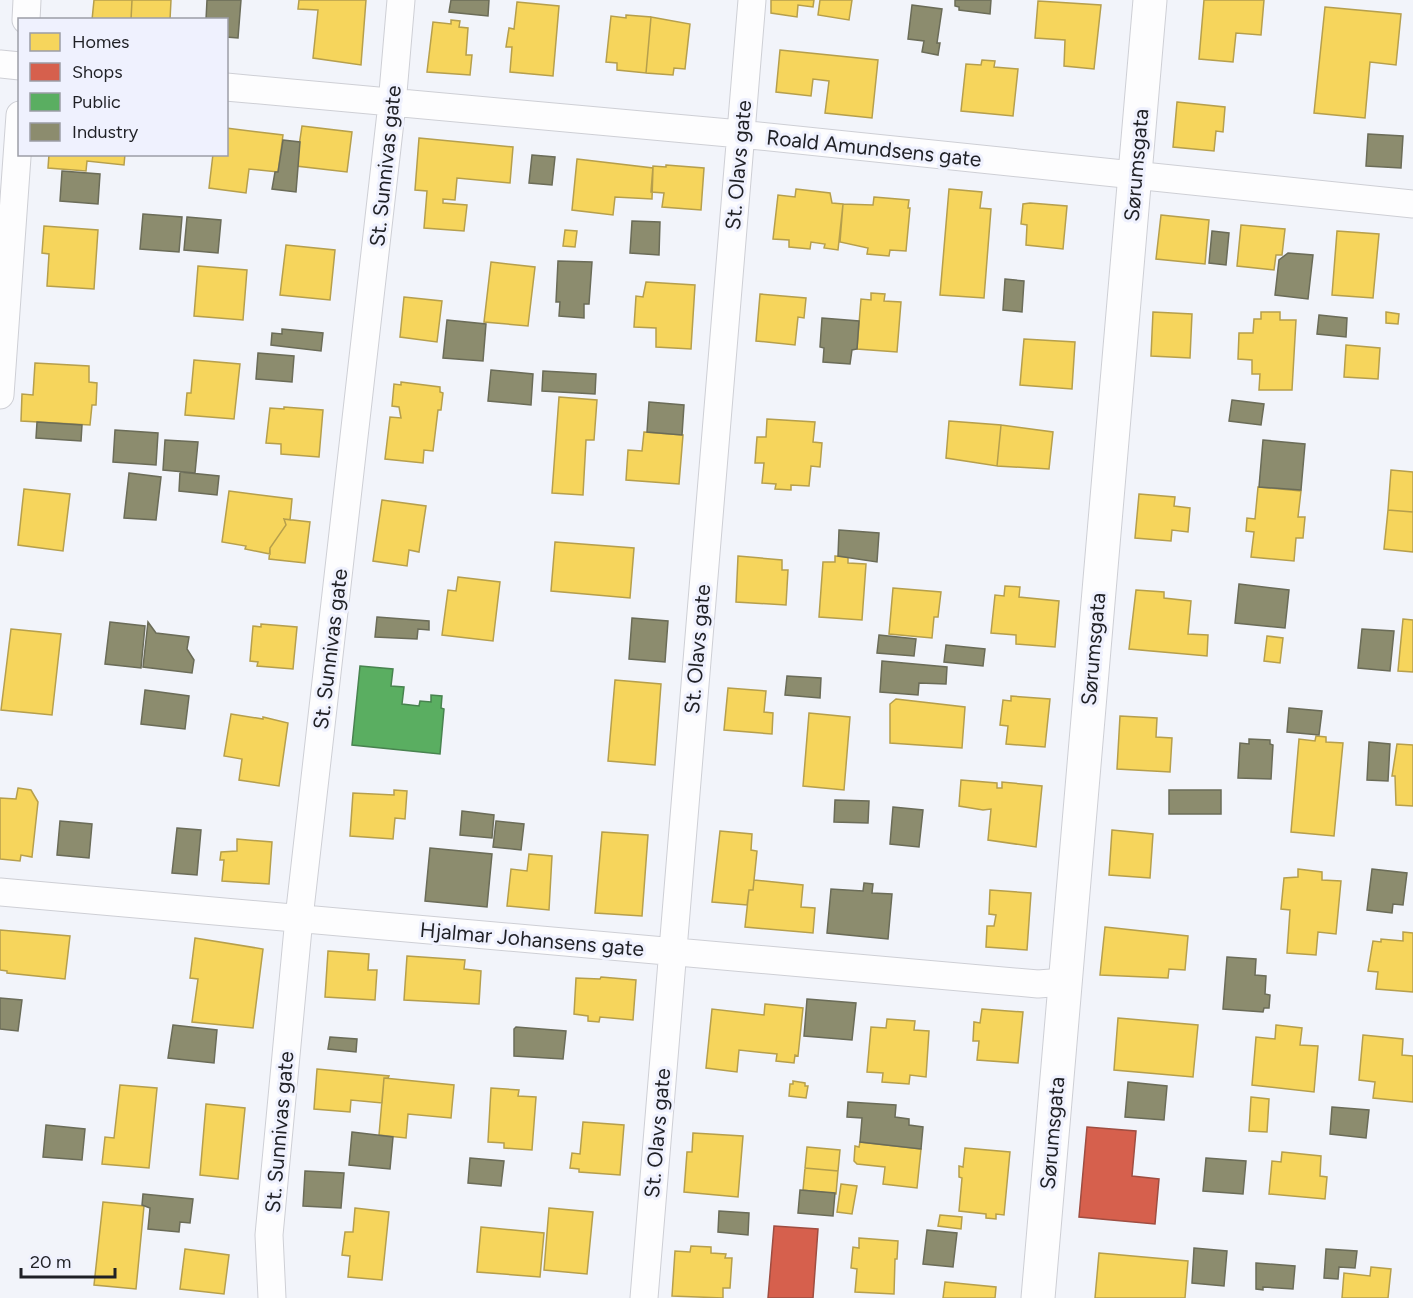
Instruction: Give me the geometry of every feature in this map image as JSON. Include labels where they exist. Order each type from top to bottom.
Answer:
[{"type":"main road","name":"Sørumsgata","points":[[1038,1298],[1150,0]]},
{"type":"street","points":[[26,18],[27,0]]},
{"type":"street","name":"St. Sunnivas gate","points":[[272,1298],[269,1235],[299,918],[392,104],[401,0]]},
{"type":"street","name":"St. Olavs gate","points":[[644,1298],[671,951],[752,0]]},
{"type":"street","points":[[0,64],[18,66]]},
{"type":"street","name":"Roald Amundsens gate","points":[[228,87],[740,134],[1413,204]]},
{"type":"street","points":[[0,395],[18,143]]},
{"type":"street","name":"Hjalmar Johansens gate","points":[[0,892],[1038,984],[1065,982]]},
{"type":"building: Homes","points":[[94,0],[132,0],[131,18],[92,18]]},
{"type":"building: Homes","points":[[132,0],[171,0],[170,18],[131,18]]},
{"type":"building: Homes","points":[[299,0],[366,0],[361,65],[313,58],[318,10],[298,9]]},
{"type":"building: Homes","points":[[771,0],[814,0],[813,7],[798,5],[797,17],[771,13]]},
{"type":"building: Homes","points":[[820,0],[852,0],[849,20],[818,15]]},
{"type":"building: Homes","points":[[1204,0],[1264,0],[1261,35],[1236,33],[1233,62],[1199,59]]},
{"type":"building: Homes","points":[[1038,1],[1101,5],[1094,69],[1064,66],[1065,40],[1035,38]]},
{"type":"building: Homes","points":[[517,2],[559,6],[553,76],[510,72],[512,47],[506,47],[509,28],[514,29]]},
{"type":"building: Homes","points":[[1325,7],[1401,14],[1396,65],[1370,62],[1365,118],[1314,113]]},
{"type":"building: Homes","points":[[626,15],[651,17],[646,73],[617,70],[617,63],[606,62],[611,16],[626,18]]},
{"type":"building: Homes","points":[[651,17],[690,24],[685,69],[674,68],[673,75],[646,73]]},
{"type":"building: Homes","points":[[451,20],[460,21],[459,27],[468,28],[466,55],[472,55],[470,75],[427,72],[433,22],[451,24]]},
{"type":"building: Homes","points":[[780,50],[878,60],[872,118],[825,113],[829,81],[813,79],[811,96],[776,92]]},
{"type":"building: Homes","points":[[982,60],[995,61],[994,67],[1018,69],[1013,116],[961,111],[966,64],[981,65]]},
{"type":"building: Homes","points":[[1177,102],[1225,107],[1223,132],[1216,131],[1214,151],[1173,147]]},
{"type":"building: Homes","points":[[302,126],[352,132],[347,172],[296,166]]},
{"type":"building: Homes","points":[[228,128],[283,135],[278,172],[249,169],[246,193],[209,188],[213,156],[228,156]]},
{"type":"building: Homes","points":[[419,138],[513,147],[510,183],[457,178],[455,200],[443,199],[443,203],[467,205],[464,231],[424,228],[427,191],[415,190]]},
{"type":"building: Homes","points":[[49,156],[125,156],[124,165],[87,161],[86,171],[48,168]]},
{"type":"building: Homes","points":[[577,159],[653,168],[652,199],[615,197],[613,215],[572,210]]},
{"type":"building: Homes","points":[[666,165],[704,168],[701,210],[662,207],[664,193],[651,192],[653,166],[666,167]]},
{"type":"building: Homes","points":[[796,189],[830,193],[832,203],[843,204],[838,250],[824,248],[825,244],[811,242],[810,249],[789,247],[789,240],[773,239],[778,195],[795,197]]},
{"type":"building: Homes","points":[[949,189],[982,192],[980,208],[991,209],[984,298],[940,295]]},
{"type":"building: Homes","points":[[874,197],[909,200],[906,251],[890,250],[889,256],[867,254],[868,248],[840,242],[843,204],[873,205]]},
{"type":"building: Homes","points":[[1023,204],[1067,206],[1063,249],[1026,245],[1027,225],[1021,224]]},
{"type":"building: Homes","points":[[1161,215],[1209,220],[1205,264],[1156,259]]},
{"type":"building: Homes","points":[[1241,225],[1285,229],[1282,255],[1276,255],[1274,270],[1237,266]]},
{"type":"building: Homes","points":[[44,226],[98,230],[94,289],[47,286],[49,254],[42,253]]},
{"type":"building: Homes","points":[[565,230],[577,231],[575,247],[563,246]]},
{"type":"building: Homes","points":[[1337,231],[1379,234],[1373,298],[1332,295]]},
{"type":"building: Homes","points":[[286,245],[335,250],[330,300],[280,295]]},
{"type":"building: Homes","points":[[491,262],[535,267],[528,326],[484,322]]},
{"type":"building: Homes","points":[[198,266],[247,270],[243,320],[194,316]]},
{"type":"building: Homes","points":[[646,282],[695,285],[691,349],[656,347],[656,328],[634,327],[636,296],[643,297]]},
{"type":"building: Homes","points":[[871,293],[885,294],[884,301],[901,302],[897,352],[857,349],[861,299],[871,300]]},
{"type":"building: Homes","points":[[760,294],[806,298],[804,318],[798,317],[795,345],[756,341]]},
{"type":"building: Homes","points":[[404,297],[442,301],[437,342],[400,337]]},
{"type":"building: Homes","points":[[1153,312],[1192,314],[1190,358],[1151,356]]},
{"type":"building: Homes","points":[[1261,312],[1280,312],[1280,320],[1296,320],[1292,390],[1259,390],[1260,374],[1252,374],[1252,360],[1238,359],[1239,333],[1253,333],[1254,319],[1261,319]]},
{"type":"building: Homes","points":[[1386,312],[1399,314],[1398,324],[1386,323]]},
{"type":"building: Homes","points":[[1024,339],[1075,342],[1072,389],[1020,385]]},
{"type":"building: Homes","points":[[1346,345],[1380,348],[1378,379],[1344,377]]},
{"type":"building: Homes","points":[[194,360],[240,364],[234,419],[185,415],[187,393],[191,393]]},
{"type":"building: Homes","points":[[35,363],[89,366],[89,382],[97,383],[96,405],[92,405],[90,425],[21,421],[22,394],[33,395]]},
{"type":"building: Homes","points":[[401,382],[440,387],[440,392],[443,393],[441,410],[438,410],[433,451],[424,450],[423,463],[385,459],[390,417],[401,418],[399,407],[392,406],[394,384],[401,385]]},
{"type":"building: Homes","points":[[559,397],[597,400],[594,440],[586,440],[583,495],[552,493]]},
{"type":"building: Homes","points":[[284,407],[323,410],[319,457],[281,454],[281,444],[266,443],[270,408],[284,409]]},
{"type":"building: Homes","points":[[767,419],[815,422],[813,442],[822,443],[820,467],[811,466],[809,486],[791,485],[791,490],[775,489],[776,484],[762,483],[764,463],[755,463],[757,437],[766,437]]},
{"type":"building: Homes","points":[[949,421],[1001,425],[997,466],[946,458]]},
{"type":"building: Homes","points":[[1001,425],[1053,432],[1049,469],[997,466]]},
{"type":"building: Homes","points":[[644,432],[683,435],[679,484],[626,480],[628,450],[642,451]]},
{"type":"building: Homes","points":[[1391,470],[1413,472],[1413,512],[1388,510]]},
{"type":"building: Homes","points":[[1258,487],[1301,491],[1298,517],[1305,517],[1303,538],[1296,538],[1294,561],[1251,557],[1254,532],[1246,531],[1247,518],[1255,519]]},
{"type":"building: Homes","points":[[24,489],[70,494],[63,551],[18,545]]},
{"type":"building: Homes","points":[[229,491],[292,499],[290,520],[284,519],[286,525],[270,548],[270,554],[245,549],[246,546],[222,542]]},
{"type":"building: Homes","points":[[1139,494],[1175,497],[1174,506],[1190,508],[1188,532],[1172,530],[1171,541],[1135,538]]},
{"type":"building: Homes","points":[[382,500],[426,506],[419,552],[409,550],[407,566],[373,561]]},
{"type":"building: Homes","points":[[1388,510],[1413,512],[1413,552],[1384,549]]},
{"type":"building: Homes","points":[[284,519],[310,522],[305,563],[269,559],[270,548],[286,525]]},
{"type":"building: Homes","points":[[555,542],[634,548],[630,598],[551,591]]},
{"type":"building: Homes","points":[[738,556],[782,560],[782,570],[788,570],[786,605],[736,602]]},
{"type":"building: Homes","points":[[835,556],[848,557],[848,563],[866,564],[862,620],[819,617],[823,562],[835,562]]},
{"type":"building: Homes","points":[[458,577],[500,582],[493,641],[442,635],[448,590],[456,591]]},
{"type":"building: Homes","points":[[1005,586],[1020,587],[1019,597],[1059,601],[1055,647],[1016,644],[1016,635],[991,633],[995,595],[1004,596]]},
{"type":"building: Homes","points":[[893,588],[941,592],[938,617],[934,617],[932,638],[889,634]]},
{"type":"building: Homes","points":[[1136,590],[1164,592],[1164,598],[1191,601],[1188,634],[1208,635],[1207,656],[1129,649]]},
{"type":"building: Homes","points":[[1403,619],[1413,620],[1413,672],[1398,671]]},
{"type":"building: Homes","points":[[261,624],[297,627],[293,669],[257,666],[258,662],[250,661],[253,626],[261,627]]},
{"type":"building: Homes","points":[[11,629],[61,634],[52,715],[1,710]]},
{"type":"building: Homes","points":[[1267,636],[1283,638],[1280,663],[1264,661]]},
{"type":"building: Homes","points":[[615,680],[661,684],[655,765],[608,761]]},
{"type":"building: Homes","points":[[728,688],[766,691],[764,712],[773,713],[772,734],[724,730]]},
{"type":"building: Homes","points":[[1011,696],[1050,699],[1045,747],[1006,744],[1008,726],[1000,725],[1003,700],[1011,701]]},
{"type":"building: Homes","points":[[896,699],[965,707],[962,748],[890,743],[890,704]]},
{"type":"building: Homes","points":[[809,713],[850,717],[844,790],[803,786]]},
{"type":"building: Homes","points":[[231,714],[263,719],[263,717],[288,723],[279,786],[239,780],[242,759],[224,756]]},
{"type":"building: Homes","points":[[1120,716],[1157,718],[1156,737],[1172,738],[1170,772],[1117,769]]},
{"type":"building: Homes","points":[[1316,736],[1326,737],[1326,742],[1343,743],[1334,836],[1291,832],[1299,739],[1315,741]]},
{"type":"building: Homes","points":[[1397,744],[1413,745],[1413,806],[1396,805],[1395,776],[1392,776]]},
{"type":"building: Homes","points":[[961,780],[997,783],[997,788],[1002,788],[1002,782],[1042,786],[1036,847],[988,840],[991,809],[959,806]]},
{"type":"building: Homes","points":[[18,788],[31,790],[38,802],[32,857],[21,855],[20,861],[0,859],[0,798],[16,799]]},
{"type":"building: Homes","points":[[394,790],[407,791],[405,819],[395,818],[393,839],[350,836],[353,793],[394,795]]},
{"type":"building: Homes","points":[[1112,830],[1153,834],[1150,878],[1109,875]]},
{"type":"building: Homes","points":[[720,831],[752,834],[751,850],[757,851],[753,890],[749,890],[747,905],[712,902]]},
{"type":"building: Homes","points":[[602,832],[648,835],[642,916],[595,913]]},
{"type":"building: Homes","points":[[237,839],[272,842],[269,884],[222,881],[224,860],[220,860],[221,852],[237,851]]},
{"type":"building: Homes","points":[[529,854],[552,856],[549,910],[507,906],[511,869],[527,871]]},
{"type":"building: Homes","points":[[1298,869],[1322,872],[1322,880],[1341,881],[1336,934],[1318,932],[1316,955],[1287,953],[1290,910],[1281,909],[1284,878],[1298,877]]},
{"type":"building: Homes","points":[[754,880],[803,885],[801,907],[815,908],[813,933],[745,927],[749,890],[753,890]]},
{"type":"building: Homes","points":[[990,890],[1031,893],[1027,950],[986,947],[987,926],[994,926],[996,915],[989,914]]},
{"type":"building: Homes","points":[[1105,927],[1188,936],[1185,970],[1169,969],[1168,978],[1100,975]]},
{"type":"building: Homes","points":[[0,930],[70,936],[65,979],[7,973],[7,971],[0,970]]},
{"type":"building: Homes","points":[[1403,932],[1413,933],[1413,992],[1376,989],[1378,972],[1368,971],[1373,941],[1381,942],[1381,939],[1403,941]]},
{"type":"building: Homes","points":[[195,938],[263,949],[253,1028],[192,1022],[198,979],[190,978]]},
{"type":"building: Homes","points":[[328,951],[369,954],[368,970],[377,970],[375,1000],[325,997]]},
{"type":"building: Homes","points":[[407,956],[465,960],[464,969],[481,971],[479,1004],[404,1000]]},
{"type":"building: Homes","points":[[601,977],[636,980],[633,1020],[600,1017],[599,1022],[588,1021],[588,1016],[574,1014],[576,978],[600,979]]},
{"type":"building: Homes","points":[[765,1004],[803,1008],[798,1056],[795,1055],[794,1063],[776,1061],[777,1054],[739,1050],[737,1072],[706,1068],[712,1009],[764,1015]]},
{"type":"building: Homes","points":[[982,1009],[1023,1012],[1018,1063],[977,1060],[979,1041],[973,1041],[974,1022],[980,1023]]},
{"type":"building: Homes","points":[[1118,1018],[1198,1025],[1193,1077],[1114,1070]]},
{"type":"building: Homes","points":[[887,1019],[915,1021],[914,1030],[929,1031],[926,1077],[910,1075],[909,1084],[882,1082],[883,1073],[867,1072],[871,1027],[886,1028]]},
{"type":"building: Homes","points":[[1276,1025],[1302,1028],[1300,1045],[1318,1046],[1314,1092],[1252,1085],[1256,1037],[1275,1039]]},
{"type":"building: Homes","points":[[1363,1035],[1403,1039],[1402,1055],[1413,1056],[1413,1102],[1373,1098],[1375,1082],[1359,1080]]},
{"type":"building: Homes","points":[[317,1069],[389,1076],[384,1078],[382,1103],[351,1100],[350,1112],[314,1109]]},
{"type":"building: Homes","points":[[384,1078],[454,1085],[451,1118],[408,1114],[406,1138],[379,1135]]},
{"type":"building: Homes","points":[[793,1081],[805,1083],[805,1086],[808,1086],[806,1098],[789,1096],[790,1084],[793,1084]]},
{"type":"building: Homes","points":[[120,1085],[157,1088],[149,1168],[102,1164],[105,1137],[114,1138]]},
{"type":"building: Homes","points":[[491,1088],[519,1090],[518,1096],[536,1097],[532,1150],[504,1148],[504,1143],[488,1142]]},
{"type":"building: Homes","points":[[1251,1097],[1269,1099],[1267,1132],[1249,1131]]},
{"type":"building: Homes","points":[[206,1104],[245,1108],[238,1179],[200,1175]]},
{"type":"building: Homes","points":[[583,1122],[624,1125],[620,1175],[579,1172],[579,1169],[570,1168],[572,1153],[580,1154]]},
{"type":"building: Homes","points":[[693,1133],[743,1136],[738,1197],[684,1192],[687,1152],[692,1152]]},
{"type":"building: Homes","points":[[860,1142],[921,1149],[917,1188],[883,1184],[885,1167],[857,1164],[854,1161],[855,1146],[859,1147]]},
{"type":"building: Homes","points":[[807,1147],[840,1150],[838,1171],[805,1168]]},
{"type":"building: Homes","points":[[965,1148],[1010,1152],[1004,1215],[996,1214],[996,1219],[986,1218],[986,1214],[959,1211],[962,1178],[959,1177],[959,1166],[963,1167]]},
{"type":"building: Homes","points":[[1282,1152],[1321,1156],[1320,1176],[1327,1177],[1325,1199],[1269,1194],[1272,1161],[1281,1162]]},
{"type":"building: Homes","points":[[805,1168],[838,1171],[836,1194],[803,1190]]},
{"type":"building: Homes","points":[[841,1184],[857,1186],[852,1214],[837,1212]]},
{"type":"building: Homes","points":[[103,1202],[144,1206],[136,1289],[94,1285]]},
{"type":"building: Homes","points":[[355,1208],[389,1212],[382,1280],[348,1277],[350,1256],[342,1255],[345,1232],[353,1232]]},
{"type":"building: Homes","points":[[549,1208],[593,1212],[587,1274],[544,1270]]},
{"type":"building: Homes","points":[[940,1215],[962,1217],[961,1229],[938,1226]]},
{"type":"building: Homes","points":[[481,1227],[544,1233],[540,1277],[477,1272]]},
{"type":"building: Homes","points":[[859,1238],[898,1241],[894,1294],[855,1292],[857,1269],[851,1268],[853,1247],[859,1248]]},
{"type":"building: Homes","points":[[691,1246],[711,1247],[711,1253],[726,1254],[725,1258],[732,1258],[730,1288],[723,1288],[723,1298],[672,1296],[675,1251],[690,1252]]},
{"type":"building: Homes","points":[[185,1249],[229,1255],[224,1294],[180,1289]]},
{"type":"building: Homes","points":[[1099,1253],[1188,1261],[1185,1298],[1095,1298]]},
{"type":"building: Homes","points":[[1371,1267],[1391,1269],[1388,1298],[1342,1298],[1344,1273],[1370,1276]]},
{"type":"building: Homes","points":[[945,1282],[996,1287],[995,1298],[943,1298]]},
{"type":"building: Shops","points":[[1087,1127],[1136,1131],[1132,1176],[1159,1179],[1155,1224],[1079,1217]]},
{"type":"building: Shops","points":[[774,1226],[818,1229],[813,1298],[768,1298]]},
{"type":"building: Public","points":[[360,666],[393,669],[391,686],[404,687],[402,704],[419,706],[420,701],[431,702],[431,695],[442,696],[441,708],[444,709],[440,754],[352,745]]},
{"type":"building: Industry","points":[[207,0],[241,0],[238,38],[228,37],[228,18],[206,18]]},
{"type":"building: Industry","points":[[451,0],[489,0],[488,16],[449,12]]},
{"type":"building: Industry","points":[[955,0],[991,0],[990,14],[959,10],[959,7],[955,6]]},
{"type":"building: Industry","points":[[912,5],[942,9],[937,43],[940,43],[938,55],[922,52],[924,41],[908,39]]},
{"type":"building: Industry","points":[[1368,134],[1403,136],[1401,168],[1366,166]]},
{"type":"building: Industry","points":[[283,140],[300,142],[296,192],[272,189],[275,172],[278,172]]},
{"type":"building: Industry","points":[[532,155],[555,157],[552,185],[529,183]]},
{"type":"building: Industry","points":[[62,171],[100,174],[98,204],[60,201]]},
{"type":"building: Industry","points":[[143,214],[182,217],[179,252],[140,249]]},
{"type":"building: Industry","points":[[187,217],[221,220],[218,253],[184,250]]},
{"type":"building: Industry","points":[[632,221],[660,222],[659,255],[630,253]]},
{"type":"building: Industry","points":[[1212,231],[1229,233],[1226,265],[1209,263]]},
{"type":"building: Industry","points":[[1288,253],[1313,255],[1308,299],[1275,295],[1279,260]]},
{"type":"building: Industry","points":[[558,261],[592,262],[589,304],[584,304],[584,318],[559,316],[560,302],[556,302]]},
{"type":"building: Industry","points":[[1005,279],[1024,281],[1022,312],[1003,310]]},
{"type":"building: Industry","points":[[1319,315],[1347,318],[1346,337],[1317,334]]},
{"type":"building: Industry","points":[[822,318],[859,321],[857,349],[852,350],[850,364],[823,362],[824,348],[820,347]]},
{"type":"building: Industry","points":[[447,320],[486,324],[483,361],[443,358]]},
{"type":"building: Industry","points":[[282,329],[323,333],[321,351],[271,345],[272,333],[282,334]]},
{"type":"building: Industry","points":[[258,353],[294,356],[292,382],[256,379]]},
{"type":"building: Industry","points":[[491,370],[533,374],[531,405],[488,401]]},
{"type":"building: Industry","points":[[543,371],[596,374],[595,394],[542,391]]},
{"type":"building: Industry","points":[[1232,400],[1264,404],[1261,425],[1229,421]]},
{"type":"building: Industry","points":[[649,402],[684,405],[682,435],[647,432]]},
{"type":"building: Industry","points":[[37,422],[82,425],[81,441],[36,438]]},
{"type":"building: Industry","points":[[115,430],[158,433],[156,465],[113,462]]},
{"type":"building: Industry","points":[[165,440],[198,442],[195,473],[163,470]]},
{"type":"building: Industry","points":[[1263,440],[1305,444],[1301,490],[1259,487]]},
{"type":"building: Industry","points":[[180,472],[219,476],[217,495],[179,491]]},
{"type":"building: Industry","points":[[129,473],[161,477],[156,520],[124,518]]},
{"type":"building: Industry","points":[[839,530],[879,533],[877,562],[838,556]]},
{"type":"building: Industry","points":[[1239,584],[1289,590],[1285,628],[1235,623]]},
{"type":"building: Industry","points":[[377,617],[429,621],[429,630],[418,629],[417,639],[375,637]]},
{"type":"building: Industry","points":[[632,618],[668,621],[665,662],[629,659]]},
{"type":"building: Industry","points":[[110,622],[145,626],[141,668],[105,664]]},
{"type":"building: Industry","points":[[148,622],[156,633],[189,637],[187,649],[194,660],[192,673],[143,667]]},
{"type":"building: Industry","points":[[1362,629],[1394,631],[1390,671],[1358,668]]},
{"type":"building: Industry","points":[[879,635],[916,639],[914,656],[877,653]]},
{"type":"building: Industry","points":[[946,645],[985,649],[983,666],[944,662]]},
{"type":"building: Industry","points":[[882,661],[947,667],[946,684],[919,683],[918,695],[880,692]]},
{"type":"building: Industry","points":[[787,676],[821,678],[820,698],[785,695]]},
{"type":"building: Industry","points":[[145,690],[189,696],[185,729],[141,724]]},
{"type":"building: Industry","points":[[1289,708],[1322,711],[1319,735],[1287,732]]},
{"type":"building: Industry","points":[[1249,739],[1270,740],[1270,744],[1273,745],[1271,779],[1238,778],[1240,743],[1249,744]]},
{"type":"building: Industry","points":[[1369,742],[1390,744],[1388,781],[1367,780]]},
{"type":"building: Industry","points":[[1169,790],[1221,790],[1221,814],[1169,814]]},
{"type":"building: Industry","points":[[835,800],[869,801],[868,823],[834,822]]},
{"type":"building: Industry","points":[[893,807],[923,810],[919,847],[890,844]]},
{"type":"building: Industry","points":[[462,811],[494,815],[492,838],[460,835]]},
{"type":"building: Industry","points":[[60,821],[92,824],[89,858],[57,855]]},
{"type":"building: Industry","points":[[496,821],[524,824],[521,850],[493,847]]},
{"type":"building: Industry","points":[[177,828],[201,830],[197,875],[172,873]]},
{"type":"building: Industry","points":[[430,848],[492,854],[487,907],[425,901]]},
{"type":"building: Industry","points":[[1372,869],[1407,873],[1403,905],[1393,904],[1392,913],[1367,910]]},
{"type":"building: Industry","points":[[864,883],[873,884],[872,893],[892,894],[888,939],[827,933],[831,889],[863,891]]},
{"type":"building: Industry","points":[[1227,957],[1256,959],[1255,975],[1266,976],[1265,994],[1270,995],[1269,1008],[1264,1008],[1263,1012],[1223,1009]]},
{"type":"building: Industry","points":[[0,998],[22,1000],[18,1031],[0,1029]]},
{"type":"building: Industry","points":[[807,999],[856,1003],[852,1040],[804,1036]]},
{"type":"building: Industry","points":[[173,1025],[217,1030],[214,1063],[168,1058]]},
{"type":"building: Industry","points":[[516,1027],[566,1031],[563,1059],[514,1056],[514,1029]]},
{"type":"building: Industry","points":[[330,1037],[357,1039],[356,1052],[328,1049]]},
{"type":"building: Industry","points":[[1128,1082],[1167,1086],[1164,1120],[1125,1117]]},
{"type":"building: Industry","points":[[848,1102],[896,1105],[895,1117],[909,1119],[909,1125],[923,1127],[921,1149],[860,1142],[862,1118],[847,1117]]},
{"type":"building: Industry","points":[[1332,1107],[1369,1110],[1366,1138],[1330,1134]]},
{"type":"building: Industry","points":[[46,1125],[85,1129],[82,1160],[43,1157]]},
{"type":"building: Industry","points":[[352,1132],[393,1137],[390,1169],[349,1165]]},
{"type":"building: Industry","points":[[470,1158],[504,1161],[501,1186],[468,1183]]},
{"type":"building: Industry","points":[[1206,1158],[1246,1161],[1243,1194],[1203,1191]]},
{"type":"building: Industry","points":[[305,1171],[344,1173],[341,1208],[303,1206]]},
{"type":"building: Industry","points":[[800,1190],[835,1193],[833,1216],[798,1213]]},
{"type":"building: Industry","points":[[143,1194],[193,1199],[190,1223],[180,1222],[179,1232],[148,1229],[150,1208],[142,1205]]},
{"type":"building: Industry","points":[[719,1211],[749,1213],[748,1235],[718,1232]]},
{"type":"building: Industry","points":[[927,1230],[957,1233],[953,1267],[923,1264]]},
{"type":"building: Industry","points":[[1194,1248],[1227,1251],[1224,1286],[1192,1283]]},
{"type":"building: Industry","points":[[1326,1249],[1357,1251],[1355,1268],[1339,1267],[1338,1279],[1324,1278]]},
{"type":"building: Industry","points":[[1256,1263],[1295,1266],[1293,1289],[1263,1287],[1263,1290],[1256,1289]]}]
